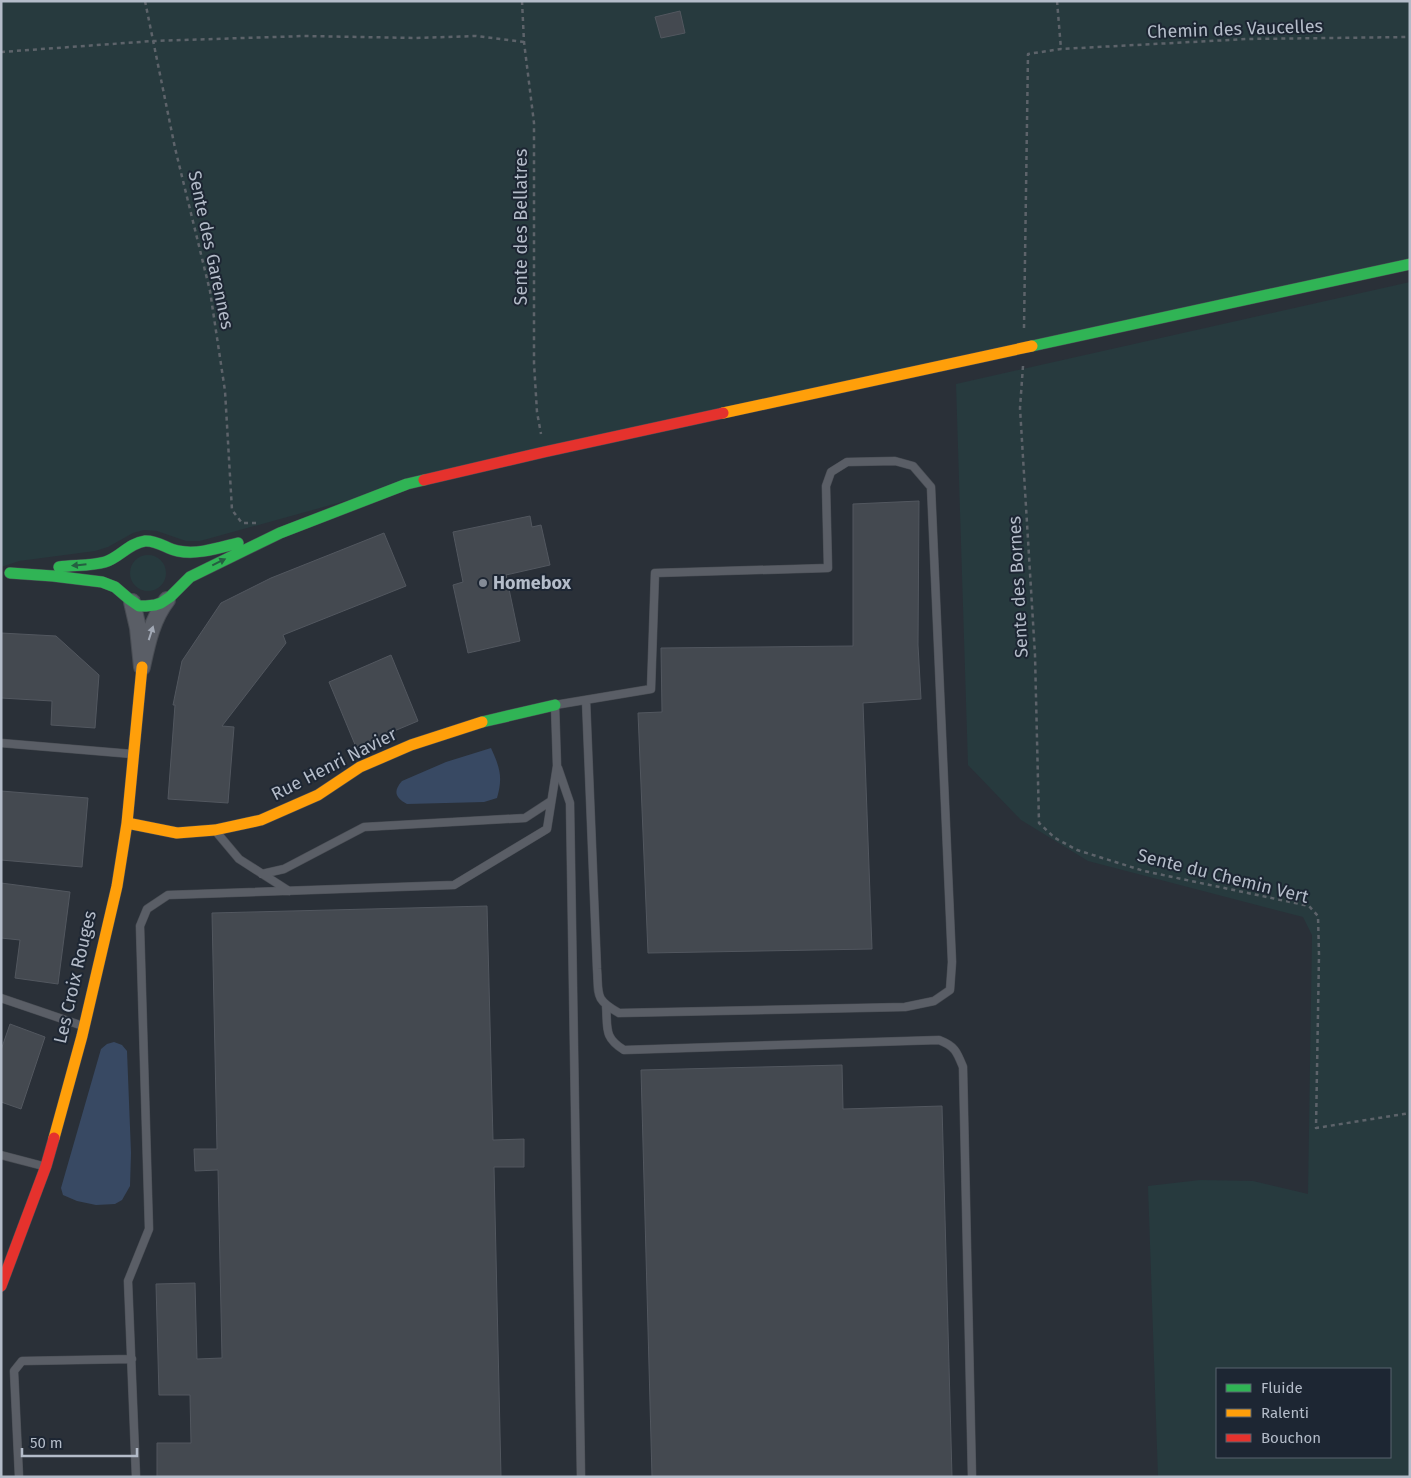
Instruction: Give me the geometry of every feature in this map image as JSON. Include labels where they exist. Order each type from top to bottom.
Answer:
[{"type":"street","points":[[6,574],[51,575],[99,582],[113,586],[126,597],[147,606],[158,605],[185,580],[280,533],[407,484],[544,452],[1410,264]]},
{"type":"street","points":[[6,574],[104,562],[111,560],[138,543],[148,541],[185,552],[198,552],[280,533]]},
{"type":"street","points":[[168,548],[179,567],[172,594]]},
{"type":"street","points":[[124,551],[118,560],[115,573],[126,597]]},
{"type":"street","name":"Les Croix Rouges","points":[[1,1286],[46,1166],[85,1026],[117,886],[127,823],[142,667],[159,612],[172,594]]},
{"type":"street","name":"Les Croix Rouges","points":[[126,597],[138,628],[142,667]]},
{"type":"street","name":"Rue Henri Navier","points":[[127,823],[177,833],[215,830],[261,820],[318,795],[360,767],[411,745],[476,724],[555,705]]},
{"type":"lane","points":[[136,1477],[128,1281],[149,1229],[140,926],[147,910],[168,895],[454,885],[547,829],[557,766],[555,705],[586,700],[651,690],[654,573],[828,568],[826,486],[831,472],[847,462],[895,462],[913,466],[931,486],[952,962],[950,990],[934,1001],[905,1007],[619,1013],[606,1006],[600,997],[597,968],[586,700]]},
{"type":"lane","points":[[1,743],[134,754]]},
{"type":"lane","points":[[557,766],[570,804],[581,1477]]},
{"type":"lane","points":[[262,874],[284,868],[364,827],[525,818],[551,801]]},
{"type":"lane","points":[[215,830],[239,859],[289,891]]},
{"type":"lane","points":[[1,998],[85,1026]]},
{"type":"lane","points":[[606,1006],[608,1037],[624,1050],[939,1040],[950,1044],[958,1054],[963,1067],[972,1477]]},
{"type":"lane","points":[[1,1155],[46,1166]]},
{"type":"lane","points":[[19,1477],[14,1371],[22,1360],[132,1359]]},
{"type":"path","name":"Sente des Garennes","points":[[145,1],[175,148],[210,291],[225,391],[232,510],[242,523],[262,523],[280,533]]},
{"type":"path","name":"Sente des Bellatres","points":[[522,1],[524,42],[534,123],[534,363],[537,412],[544,452]]},
{"type":"path","points":[[1057,1],[1061,49]]},
{"type":"path","points":[[1,52],[153,41],[304,36],[416,38],[476,36],[524,42]]},
{"type":"path","name":"Chemin des Vaucelles","points":[[1024,349],[1028,54],[1061,49],[1247,39],[1410,37]]},
{"type":"path","name":"Sente des Bornes","points":[[1024,349],[1020,408],[1035,655],[1039,823]]},
{"type":"path","name":"Sente du Chemin Vert","points":[[1039,823],[1055,838],[1077,850],[1144,870],[1309,906],[1318,916],[1316,1128],[1410,1114]]},
{"type":"green space","points":[[1,1],[1410,1],[1410,264],[407,484],[200,541],[186,541],[157,531],[144,530],[133,533],[108,547],[95,551],[19,561],[1,567]]},
{"type":"green space","points":[[1410,282],[1410,1477],[1158,1477],[1148,1186],[1200,1180],[1253,1181],[1308,1194],[1312,935],[1303,917],[1088,861],[1021,820],[968,765],[956,384]]},
{"type":"green space","points":[[148,555],[155,556],[161,560],[165,566],[165,580],[161,586],[155,590],[148,591],[141,590],[135,586],[131,580],[130,573],[131,566],[135,560],[141,556]]},
{"type":"water","points":[[491,748],[500,773],[497,798],[484,802],[407,804],[398,797],[396,791],[402,781],[446,762]]},
{"type":"water","points":[[114,1042],[122,1045],[127,1051],[131,1153],[130,1186],[122,1200],[115,1204],[96,1205],[77,1201],[63,1195],[61,1188],[101,1049],[107,1044]]},
{"type":"building","points":[[680,11],[685,33],[661,38],[655,17]]},
{"type":"building","points":[[919,501],[918,645],[921,699],[863,703],[872,949],[648,953],[638,713],[662,712],[661,648],[853,646],[853,504]]},
{"type":"building","name":"Homebox","points":[[530,516],[532,527],[541,525],[550,565],[506,575],[520,641],[468,653],[453,585],[463,582],[453,532]]},
{"type":"building","points":[[384,533],[406,586],[283,635],[286,643],[222,726],[234,727],[228,803],[168,799],[175,705],[173,705],[182,661],[221,603],[271,578]]},
{"type":"building","points":[[1,633],[56,636],[99,675],[95,728],[51,725],[52,701],[1,698]]},
{"type":"building","points":[[391,655],[418,721],[356,747],[329,682]]},
{"type":"building","points":[[1,791],[88,798],[82,867],[1,860]]},
{"type":"building","points":[[1,883],[70,892],[58,984],[15,978],[20,940],[1,938]]},
{"type":"building","points":[[487,906],[493,1140],[524,1139],[524,1167],[494,1167],[501,1477],[157,1477],[157,1443],[191,1443],[190,1395],[159,1395],[156,1284],[195,1283],[197,1359],[222,1358],[218,1170],[195,1171],[194,1149],[217,1149],[212,913]]},
{"type":"building","points":[[10,1024],[45,1037],[21,1109],[1,1102],[1,1050]]},
{"type":"building","points":[[842,1065],[843,1109],[942,1106],[952,1477],[652,1477],[641,1070]]},
{"type":"traffic: fast","points":[[1032,346],[1410,264]]},
{"type":"traffic: fast","points":[[10,573],[102,582],[115,587],[139,606],[155,605],[170,597],[190,577],[280,533],[407,484],[424,480]]},
{"type":"traffic: fast","points":[[59,567],[105,562],[139,542],[145,541],[185,552],[208,550],[238,543]]},
{"type":"traffic: fast","points":[[482,722],[555,705]]},
{"type":"traffic: slow","points":[[723,413],[1032,346]]},
{"type":"traffic: slow","points":[[54,1138],[82,1036],[117,886],[127,823],[142,667]]},
{"type":"traffic: slow","points":[[127,823],[177,833],[215,830],[261,820],[318,795],[360,767],[411,745],[482,722]]},
{"type":"traffic: jam","points":[[424,480],[723,413]]},
{"type":"traffic: jam","points":[[1,1286],[46,1166],[54,1138]]},
{"type":"place","name":"Homebox","points":[[483,583]]}]
